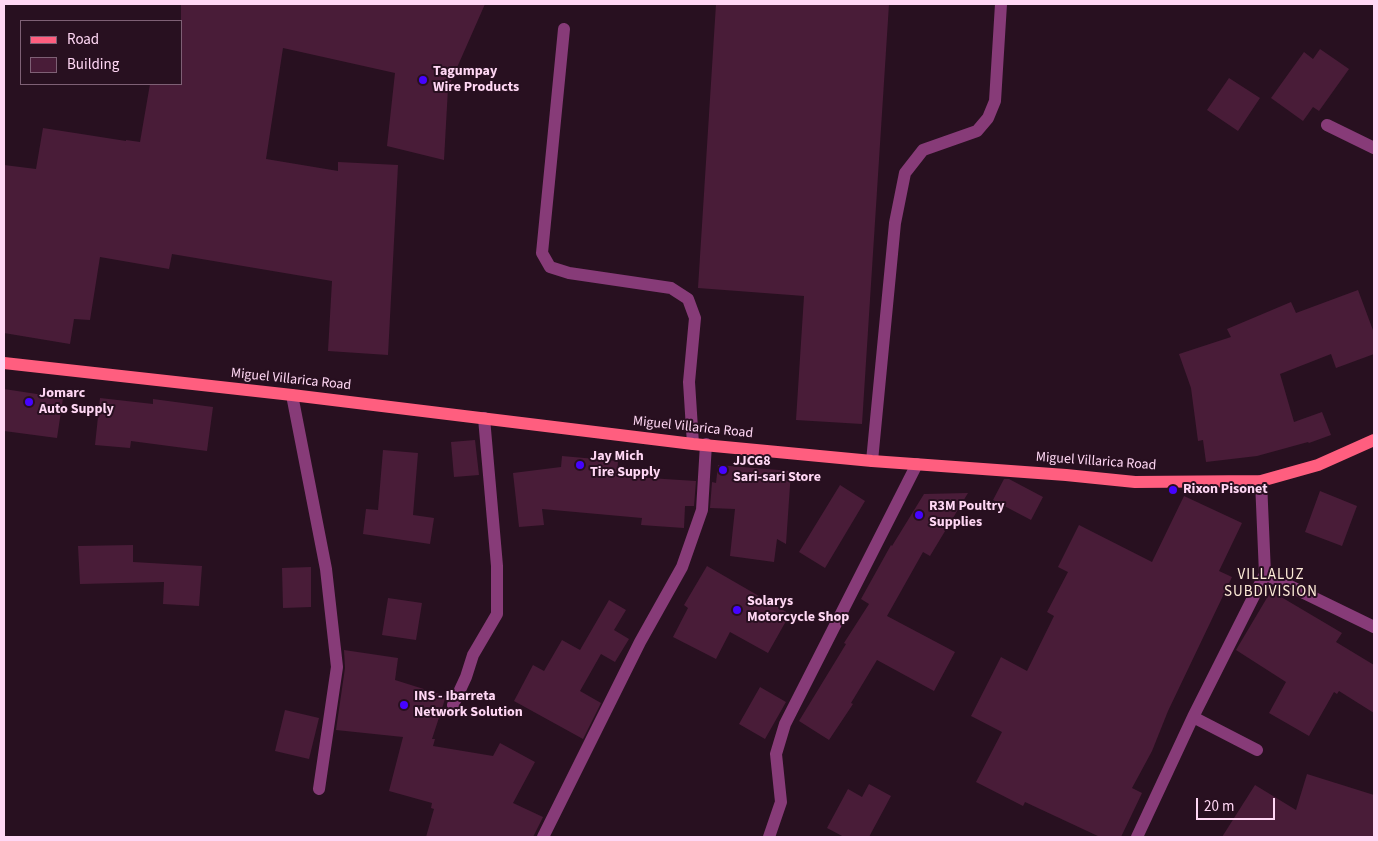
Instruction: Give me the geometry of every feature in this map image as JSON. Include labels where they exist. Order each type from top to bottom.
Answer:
[{"type":"main road","name":"Miguel Villarica Road","points":[[4,363],[292,395],[693,444],[872,461],[1066,475],[1134,482],[1261,480],[1318,465],[1374,440]]},
{"type":"street","points":[[872,461],[895,224],[905,173],[923,150],[977,131],[988,118],[995,101],[1002,4]]},
{"type":"street","points":[[564,28],[542,253],[550,267],[569,273],[672,288],[688,299],[695,318],[689,382],[693,444]]},
{"type":"street","points":[[1327,125],[1374,148]]},
{"type":"street","points":[[292,395],[326,569],[337,667],[319,789]]},
{"type":"street","points":[[453,706],[466,677],[473,655],[497,614],[496,566],[484,418]]},
{"type":"street","points":[[543,837],[640,642],[682,567],[702,510],[706,444]]},
{"type":"street","points":[[769,837],[781,802],[776,754],[785,724],[917,464]]},
{"type":"street","points":[[1137,837],[1192,717],[1265,574],[1261,480]]},
{"type":"street","points":[[1265,574],[1374,626]]},
{"type":"street","points":[[1192,717],[1257,750]]},
{"type":"building","points":[[181,4],[485,4],[448,88],[444,160],[387,146],[395,73],[283,48],[266,159],[338,171],[338,162],[398,165],[388,355],[328,351],[332,281],[172,254],[169,269],[100,257],[90,320],[74,319],[70,344],[4,333],[4,165],[36,169],[43,128],[140,142],[150,85],[182,85]]},
{"type":"building","points":[[716,4],[889,4],[862,424],[796,420],[804,296],[698,288]]},
{"type":"building","points":[[1320,49],[1349,69],[1319,111],[1313,107],[1303,121],[1271,98],[1304,52],[1313,59]]},
{"type":"building","points":[[1229,78],[1260,98],[1238,131],[1207,110]]},
{"type":"building","points":[[1358,290],[1374,333],[1374,354],[1336,368],[1331,354],[1280,374],[1294,422],[1322,412],[1331,435],[1309,443],[1257,456],[1206,462],[1203,440],[1198,441],[1191,388],[1179,354],[1231,337],[1227,329],[1291,302],[1296,313]]},
{"type":"building","points":[[4,389],[63,398],[57,438],[4,431]]},
{"type":"building","points":[[100,398],[153,404],[153,399],[213,407],[207,451],[131,441],[130,448],[95,445]]},
{"type":"building","points":[[475,440],[479,475],[454,477],[451,442]]},
{"type":"building","points":[[383,450],[418,453],[413,515],[434,518],[430,544],[363,534],[366,509],[378,510]]},
{"type":"building","points":[[562,456],[618,461],[617,476],[696,481],[694,506],[685,506],[684,528],[641,525],[642,518],[542,509],[544,525],[519,527],[513,473],[561,467]]},
{"type":"building","points":[[718,465],[791,471],[786,544],[777,539],[774,562],[730,556],[735,509],[710,508],[712,482],[716,483]]},
{"type":"building","points":[[1004,479],[1009,479],[1043,497],[1031,520],[993,500]]},
{"type":"building","points":[[840,485],[865,501],[825,568],[799,552]]},
{"type":"building","points":[[1320,491],[1357,506],[1342,546],[1305,532]]},
{"type":"building","points":[[968,493],[930,556],[923,552],[887,616],[955,652],[934,691],[877,660],[851,703],[853,704],[829,740],[799,721],[869,604],[861,599],[891,545],[924,494]]},
{"type":"building","points":[[1184,496],[1242,523],[1219,571],[1232,577],[1168,711],[1152,751],[1132,788],[1142,793],[1121,837],[1100,837],[1025,802],[1023,806],[976,782],[1002,732],[971,716],[1001,657],[1027,671],[1054,616],[1047,612],[1068,572],[1058,567],[1079,525],[1152,562]]},
{"type":"building","points":[[133,545],[133,562],[202,566],[199,606],[163,604],[164,582],[80,584],[78,546]]},
{"type":"building","name":"Solarys Motorcycle Shop","points":[[707,566],[790,614],[768,653],[730,632],[716,659],[673,637],[688,608],[684,605]]},
{"type":"building","points":[[311,567],[311,607],[283,608],[282,568]]},
{"type":"building","points":[[1271,591],[1342,633],[1336,642],[1374,665],[1374,713],[1339,691],[1337,694],[1334,692],[1309,736],[1269,713],[1286,682],[1236,650]]},
{"type":"building","points":[[388,598],[422,603],[416,640],[382,635]]},
{"type":"building","points":[[609,600],[626,610],[614,630],[629,639],[615,662],[601,654],[580,691],[601,703],[583,739],[514,701],[533,665],[544,671],[562,640],[580,650]]},
{"type":"building","points":[[344,650],[398,658],[395,680],[446,696],[432,739],[435,739],[433,746],[493,756],[500,743],[535,762],[513,803],[543,817],[533,837],[426,837],[434,809],[431,808],[432,803],[389,791],[403,737],[336,730],[345,668]]},
{"type":"building","points":[[760,687],[786,702],[765,739],[739,724]]},
{"type":"building","points":[[285,710],[319,718],[309,759],[275,751]]},
{"type":"building","points":[[1307,774],[1374,795],[1374,837],[1222,837],[1255,785],[1296,810]]},
{"type":"building","points":[[869,784],[891,796],[869,837],[844,837],[827,828],[848,789],[862,797]]},
{"type":"place","name":"Tagumpay Wire Products","points":[[423,80]]},
{"type":"place","name":"Jomarc Auto Supply","points":[[29,402]]},
{"type":"place","name":"Jay Mich Tire Supply","points":[[580,465]]},
{"type":"place","name":"JJCG8 Sari-sari Store","points":[[723,470]]},
{"type":"place","name":"Rixon Pisonet","points":[[1173,490]]},
{"type":"place","name":"R3M Poultry Supplies","points":[[919,515]]},
{"type":"place","name":"Solarys Motorcycle Shop","points":[[737,610]]},
{"type":"place","name":"INS - Ibarreta Network Solution","points":[[404,705]]},
{"type":"district","name":"VILLALUZ SUBDIVISION","points":[[1271,584]]}]
